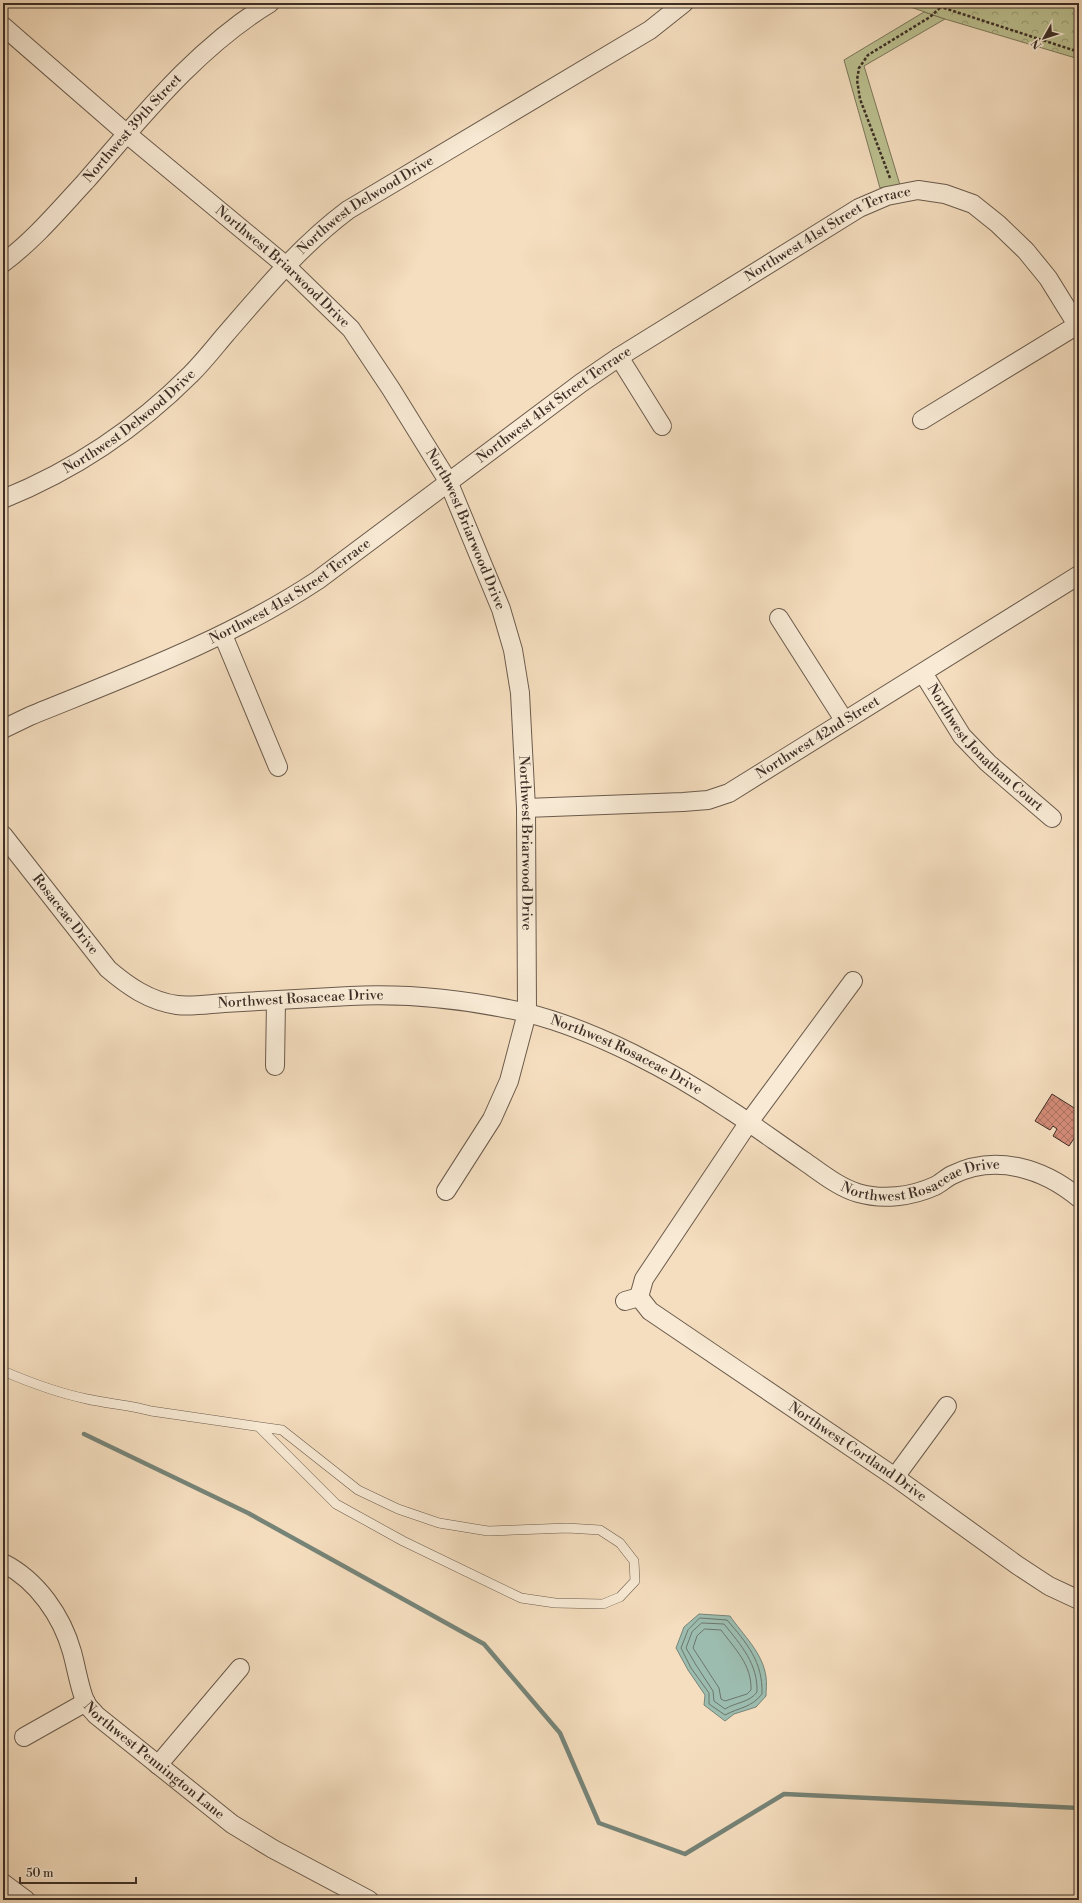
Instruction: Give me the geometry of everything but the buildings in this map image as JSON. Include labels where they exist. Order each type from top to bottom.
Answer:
[{"type":"street","name":"Northwest 39th Street","points":[[3,263],[34,237],[167,89],[202,54],[231,30],[270,3]]},
{"type":"street","name":"Northwest Delwood Drive","points":[[3,499],[36,486],[64,472],[103,448],[135,424],[192,373],[285,266],[321,230],[348,210],[650,30],[684,3]]},
{"type":"street","name":"Northwest Briarwood Drive","points":[[3,26],[127,134],[285,266],[351,329],[391,389],[448,481],[498,602],[513,650],[520,693],[526,808],[527,1014],[509,1081],[492,1119],[446,1191]]},
{"type":"street","name":"Northwest 41st Street Terrace","points":[[3,729],[30,716],[223,634],[264,614],[318,580],[448,481],[619,357],[859,208],[887,196],[918,190],[945,194],[973,204],[998,224],[1026,252],[1048,278],[1079,326],[922,420]]},
{"type":"street","points":[[619,357],[662,426]]},
{"type":"street","name":"Northwest 42nd Street","points":[[526,808],[708,800],[729,792],[1079,575]]},
{"type":"street","points":[[779,618],[844,720]]},
{"type":"street","points":[[223,634],[278,767]]},
{"type":"street","name":"Northwest Jonathan Court","points":[[923,673],[962,736],[988,763],[1052,818]]},
{"type":"street","name":"Rosaceae Drive","points":[[3,835],[93,952],[108,969],[133,989]]},
{"type":"street","name":"Northwest Cortland Drive","points":[[853,981],[749,1122],[632,1299],[895,1477],[1016,1565],[1049,1586],[1079,1600]]},
{"type":"street","name":"Northwest Rosaceae Drive","points":[[133,989],[143,994],[178,1005],[394,995],[441,998],[527,1014],[568,1027],[626,1051],[674,1075],[749,1122],[823,1175],[858,1193],[876,1196],[906,1196],[936,1185],[954,1174],[993,1164],[1018,1166],[1043,1174],[1079,1198]]},
{"type":"street","points":[[276,1001],[276,1066]]},
{"type":"street","points":[[895,1477],[947,1406]]},
{"type":"street","name":"Northwest Pennington Lane","points":[[3,1563],[28,1579],[47,1600],[62,1624],[72,1650],[86,1702],[96,1715],[232,1824],[273,1849],[369,1900]]},
{"type":"street","points":[[158,1764],[240,1668]]},
{"type":"street","points":[[24,1737],[86,1702]]},
{"type":"street","points":[[3,1883],[26,1900]]},
{"type":"lane","points":[[3,1371],[44,1388],[88,1400],[132,1405],[151,1411],[282,1430],[358,1490],[398,1509],[439,1523],[488,1531],[567,1528],[600,1530],[620,1542],[634,1561],[635,1581],[620,1597],[603,1604],[555,1603],[521,1598],[403,1541],[336,1504],[259,1427]]},
{"type":"path","points":[[934,3],[941,7],[1079,52]]},
{"type":"path","points":[[890,179],[860,99],[857,80],[859,68],[868,55],[930,17],[947,3]]},
{"type":"green space","points":[[899,3],[1079,3],[1079,59],[945,19]]},
{"type":"green space","points":[[924,12],[945,19],[864,66],[900,185],[880,188],[844,60]]},
{"type":"water","points":[[699,1614],[730,1616],[757,1652],[764,1668],[766,1679],[766,1696],[756,1707],[734,1714],[725,1721],[704,1705],[705,1695],[688,1670],[676,1648],[684,1627]]},
{"type":"waterway","points":[[84,1434],[248,1513],[484,1644],[560,1733],[599,1823],[685,1854],[784,1794],[1079,1808]]}]
